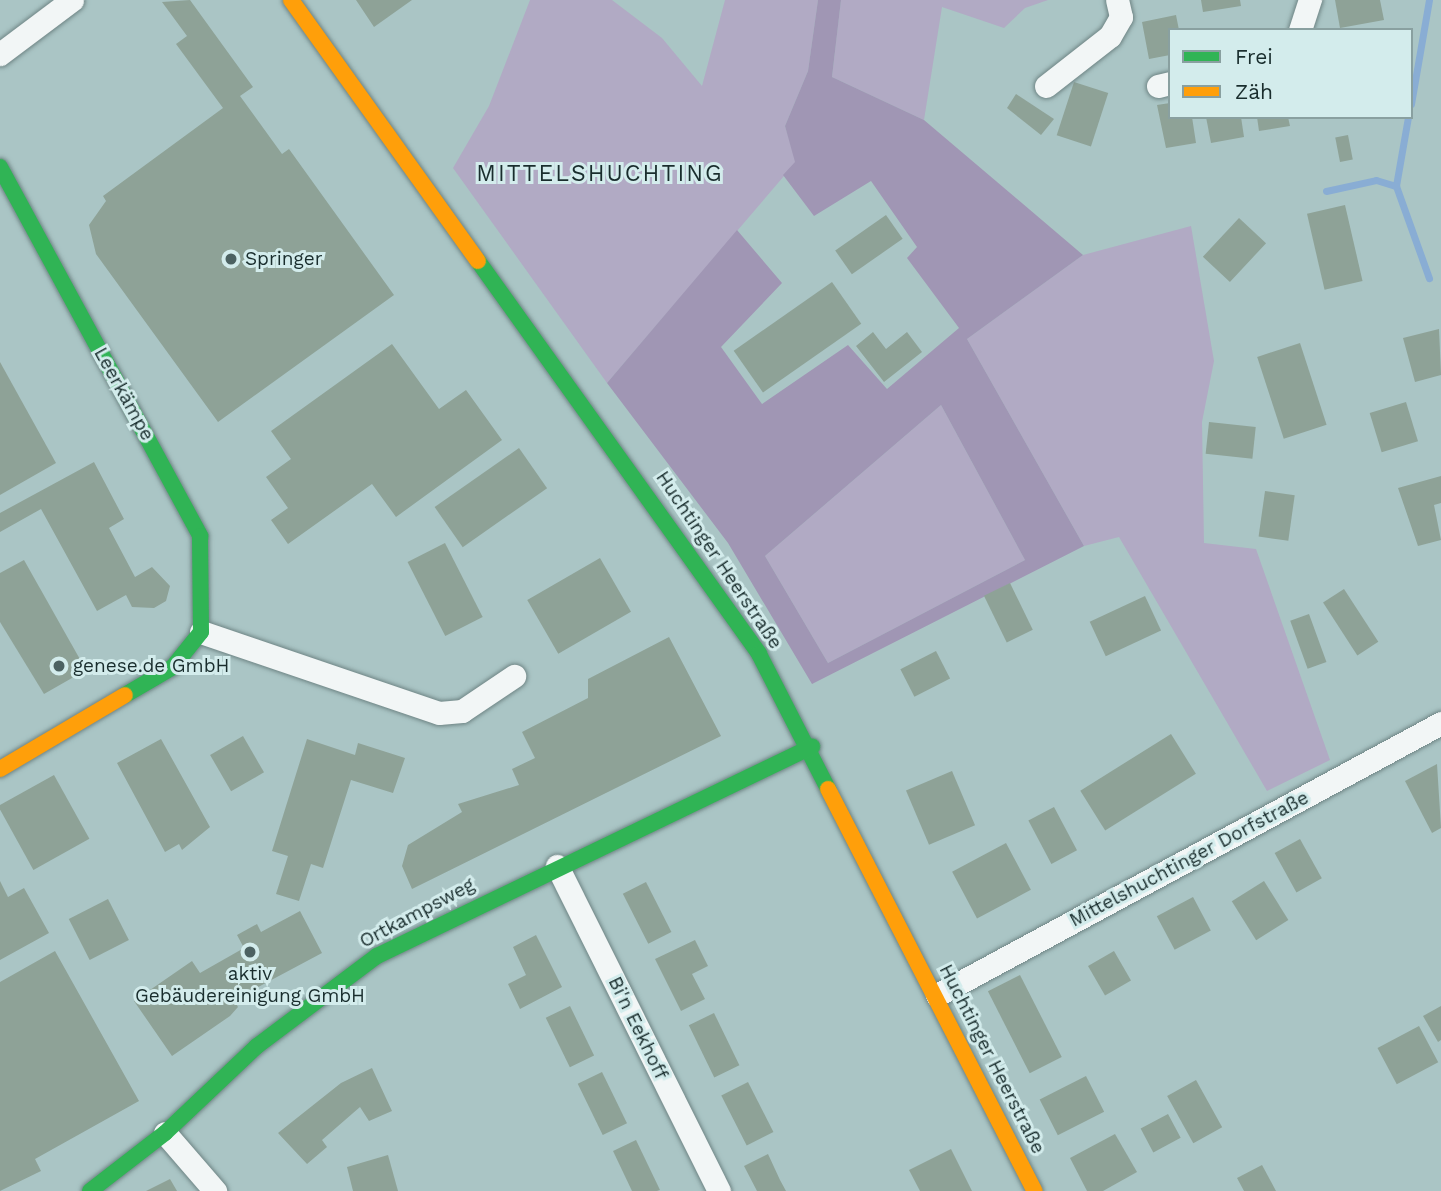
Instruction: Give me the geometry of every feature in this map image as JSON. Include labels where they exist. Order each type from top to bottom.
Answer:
[{"type":"street","points":[[0,54],[72,0]]},
{"type":"street","name":"Huchtinger Heerstraße","points":[[290,0],[703,568],[812,747],[1035,1191]]},
{"type":"street","points":[[1046,86],[1110,36],[1121,17],[1117,0]]},
{"type":"street","name":"Leerkämpe","points":[[0,167],[200,536],[201,632]]},
{"type":"street","points":[[0,769],[173,667],[201,632],[439,713],[462,711],[514,676]]},
{"type":"street","name":"Mittelshuchtinger Dorfstraße","points":[[937,995],[1441,723]]},
{"type":"street","name":"Ortkampsweg","points":[[90,1191],[165,1133],[257,1046],[377,956],[557,866],[812,747]]},
{"type":"street","name":"Bi'n Eekhoff","points":[[557,866],[719,1191]]},
{"type":"street","points":[[165,1133],[215,1191]]},
{"type":"shaded area","points":[[530,0],[612,0],[662,38],[702,86],[725,0],[818,0],[808,71],[785,126],[796,162],[607,383],[453,168],[489,106]]},
{"type":"shaded area","points":[[818,0],[841,0],[832,77],[924,120],[1083,255],[967,339],[1084,546],[812,684],[728,543],[607,383],[737,230],[782,283],[721,347],[762,404],[848,345],[887,389],[959,328],[907,258],[917,247],[871,181],[814,216],[783,175],[795,162],[785,126],[808,71]],"holes":[[[941,405],[1025,560],[828,663],[765,556]]]},
{"type":"shaded area","points":[[841,0],[1048,0],[1025,8],[1004,28],[942,7],[924,120],[832,77]]},
{"type":"shaded area","points":[[1191,226],[1214,361],[1202,422],[1204,543],[1256,549],[1330,760],[1267,791],[1119,537],[1084,546],[967,339],[1083,255]]},
{"type":"shaded area","points":[[941,405],[1025,560],[828,663],[765,556]]},
{"type":"building","points":[[190,0],[253,87],[240,96],[282,154],[289,149],[394,295],[218,422],[96,254],[89,225],[106,201],[103,196],[223,108],[176,44],[187,36],[162,2]]},
{"type":"building","points":[[356,0],[412,0],[374,27]]},
{"type":"building","points":[[1201,0],[1240,0],[1241,6],[1203,12]]},
{"type":"building","points":[[1335,0],[1380,0],[1384,20],[1340,28]]},
{"type":"building","points":[[1176,15],[1179,28],[1168,28],[1168,55],[1149,59],[1142,22]]},
{"type":"building","points":[[1074,82],[1108,93],[1091,146],[1057,135]]},
{"type":"building","points":[[1016,94],[1054,119],[1041,135],[1007,108]]},
{"type":"building","points":[[1168,103],[1168,119],[1192,119],[1196,143],[1166,148],[1157,105]]},
{"type":"building","points":[[1206,119],[1241,119],[1244,137],[1211,143]]},
{"type":"building","points":[[1257,119],[1288,119],[1290,126],[1259,131]]},
{"type":"building","points":[[1348,135],[1353,160],[1340,162],[1335,137]]},
{"type":"building","points":[[1345,205],[1363,281],[1325,290],[1307,214]]},
{"type":"building","points":[[886,215],[903,239],[852,274],[835,251]]},
{"type":"building","points":[[1239,218],[1266,243],[1230,282],[1203,257]]},
{"type":"building","points":[[832,282],[861,324],[763,393],[734,351]]},
{"type":"building","points":[[1439,329],[1441,375],[1415,382],[1403,338]]},
{"type":"building","points":[[873,332],[886,349],[907,332],[922,352],[884,382],[856,346]]},
{"type":"building","points":[[1300,343],[1327,425],[1284,439],[1257,357]]},
{"type":"building","points":[[392,344],[439,409],[466,390],[502,440],[396,517],[372,484],[288,544],[271,520],[288,508],[266,477],[291,459],[271,431]]},
{"type":"building","points":[[0,362],[56,463],[0,495]]},
{"type":"building","points":[[1406,402],[1418,441],[1382,452],[1370,413]]},
{"type":"building","points":[[1209,422],[1256,427],[1252,459],[1206,454]]},
{"type":"building","points":[[519,448],[547,488],[463,547],[435,507]]},
{"type":"building","points":[[94,462],[124,519],[109,528],[135,577],[152,567],[170,586],[166,601],[154,608],[132,607],[126,595],[97,611],[41,509],[0,532],[0,513]]},
{"type":"building","points":[[1441,476],[1441,503],[1434,505],[1441,540],[1418,546],[1398,488]]},
{"type":"building","points":[[1265,491],[1295,495],[1288,541],[1259,537]]},
{"type":"building","points":[[445,543],[483,617],[445,636],[408,562]]},
{"type":"building","points":[[600,558],[631,612],[558,654],[527,600]]},
{"type":"building","points":[[24,560],[86,670],[44,694],[0,622],[0,573]]},
{"type":"building","points":[[1010,583],[1033,630],[1007,642],[984,596]]},
{"type":"building","points":[[1344,589],[1378,642],[1357,655],[1323,603]]},
{"type":"building","points":[[1145,596],[1161,630],[1106,656],[1090,622]]},
{"type":"building","points":[[1309,614],[1326,662],[1308,669],[1290,621]]},
{"type":"building","points":[[669,637],[721,736],[412,889],[402,866],[408,845],[462,812],[458,804],[519,785],[512,769],[535,758],[522,732],[588,698],[588,679]]},
{"type":"building","points":[[936,651],[950,679],[914,697],[900,669]]},
{"type":"building","points":[[1171,734],[1196,774],[1105,831],[1080,791]]},
{"type":"building","points":[[243,736],[264,772],[231,791],[210,755]]},
{"type":"building","points":[[161,739],[210,827],[182,850],[179,844],[165,852],[117,763]]},
{"type":"building","points":[[307,739],[355,755],[358,743],[405,758],[393,793],[351,780],[323,868],[311,864],[299,901],[276,894],[288,856],[272,851]]},
{"type":"building","points":[[1437,764],[1441,828],[1432,833],[1405,781]]},
{"type":"building","points":[[952,771],[975,825],[929,845],[906,791]]},
{"type":"building","points":[[54,775],[89,839],[33,870],[0,810],[0,805]]},
{"type":"building","points":[[1054,807],[1077,850],[1051,864],[1028,821]]},
{"type":"building","points":[[1300,839],[1322,878],[1296,892],[1275,853]]},
{"type":"building","points":[[1006,843],[1031,890],[977,918],[952,872]]},
{"type":"building","points":[[0,881],[8,897],[24,888],[49,933],[0,960]]},
{"type":"building","points":[[1264,881],[1288,920],[1256,940],[1232,901]]},
{"type":"building","points":[[646,882],[671,932],[648,944],[623,894]]},
{"type":"building","points":[[1193,897],[1211,931],[1175,950],[1157,916]]},
{"type":"building","points":[[108,899],[129,940],[90,960],[69,919]]},
{"type":"building","points":[[300,911],[322,953],[234,1000],[238,1007],[230,1016],[172,1056],[134,1001],[192,961],[200,973],[244,948],[237,935],[257,924],[261,932]]},
{"type":"building","points":[[536,935],[562,987],[520,1009],[508,984],[526,975],[513,947]]},
{"type":"building","points":[[695,940],[708,966],[692,974],[705,999],[681,1011],[655,959]]},
{"type":"building","points":[[55,951],[139,1101],[35,1159],[41,1171],[0,1191],[0,982]]},
{"type":"building","points":[[1114,951],[1131,980],[1105,995],[1088,966]]},
{"type":"building","points":[[1020,975],[1062,1057],[1030,1073],[988,991]]},
{"type":"building","points":[[570,1006],[594,1055],[570,1067],[546,1018]]},
{"type":"building","points":[[1441,1006],[1441,1040],[1438,1042],[1423,1016]]},
{"type":"building","points":[[714,1013],[739,1065],[714,1077],[689,1025]]},
{"type":"building","points":[[1419,1026],[1438,1062],[1397,1084],[1378,1048]]},
{"type":"building","points":[[372,1068],[392,1111],[369,1121],[360,1107],[322,1140],[327,1147],[307,1164],[278,1133],[341,1083]]},
{"type":"building","points":[[602,1072],[627,1123],[603,1135],[578,1084]]},
{"type":"building","points":[[1086,1076],[1104,1112],[1058,1135],[1040,1100]]},
{"type":"building","points":[[1196,1080],[1222,1127],[1193,1143],[1167,1096]]},
{"type":"building","points":[[748,1082],[773,1132],[747,1146],[721,1096]]},
{"type":"building","points":[[1168,1114],[1181,1138],[1153,1152],[1141,1129]]},
{"type":"building","points":[[1115,1134],[1137,1172],[1103,1191],[1087,1191],[1070,1158]]},
{"type":"building","points":[[636,1140],[660,1190],[632,1191],[613,1151]]},
{"type":"building","points":[[951,1149],[972,1191],[920,1191],[909,1170]]},
{"type":"building","points":[[768,1154],[786,1191],[757,1191],[744,1166]]},
{"type":"building","points":[[388,1155],[398,1191],[353,1191],[347,1167]]},
{"type":"building","points":[[1262,1165],[1276,1191],[1244,1191],[1237,1178]]},
{"type":"building","points":[[170,1179],[177,1191],[146,1191]]},
{"type":"waterway","points":[[1413,92],[1429,0]]},
{"type":"waterway","points":[[1408,119],[1396,186],[1429,278]]},
{"type":"waterway","points":[[1326,191],[1376,180],[1396,186]]},
{"type":"traffic: fast","points":[[0,167],[200,536],[201,632],[173,667],[125,695]]},
{"type":"traffic: fast","points":[[478,261],[759,654],[828,789]]},
{"type":"traffic: fast","points":[[90,1191],[165,1133],[257,1046],[377,956],[812,747]]},
{"type":"traffic: slow","points":[[291,0],[478,261]]},
{"type":"traffic: slow","points":[[0,769],[125,695]]},
{"type":"traffic: slow","points":[[828,789],[1035,1191]]},
{"type":"place","name":"Springer","points":[[231,259]]},
{"type":"place","name":"genese.de GmbH","points":[[59,666]]},
{"type":"place","name":"aktiv Gebäudereinigung GmbH","points":[[250,952]]},
{"type":"district","name":"MITTELSHUCHTING","points":[[600,174]]}]
